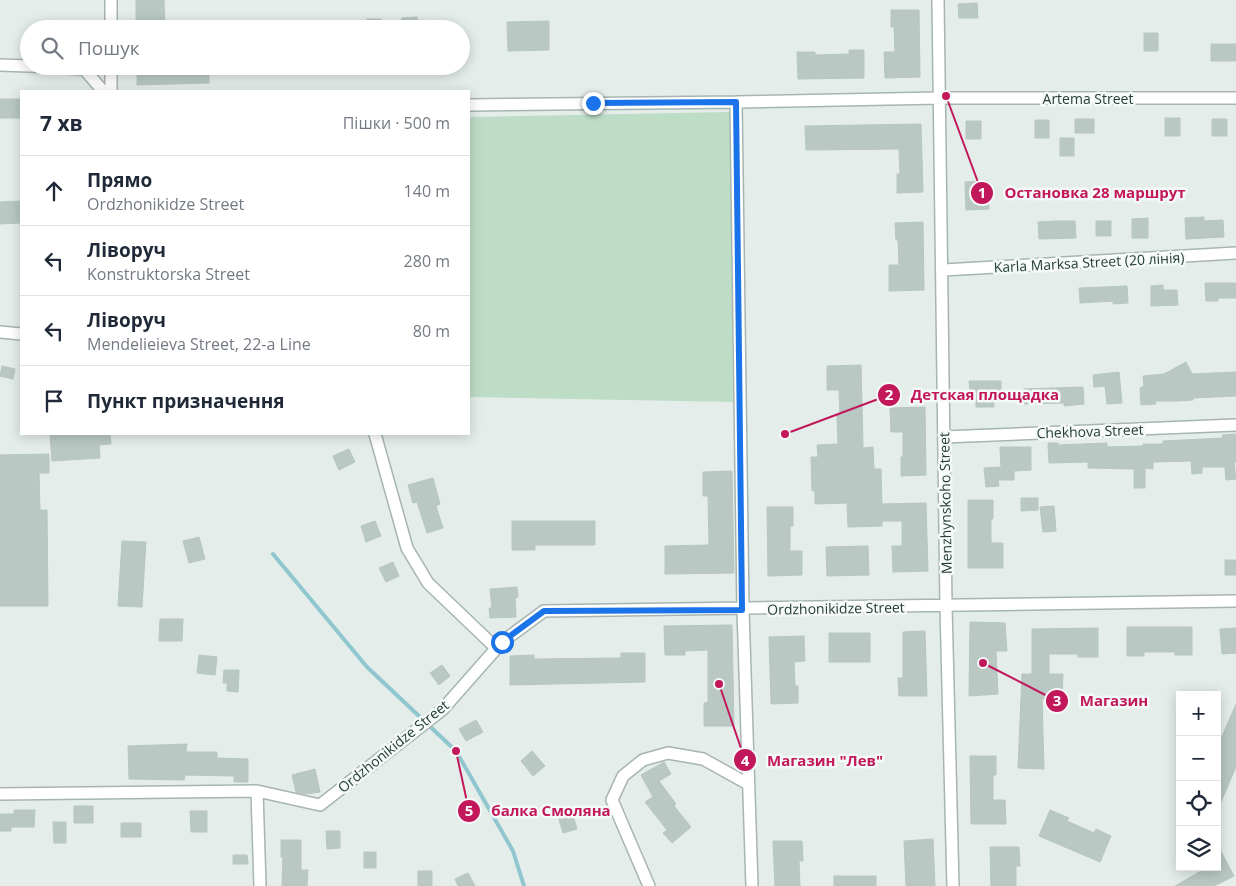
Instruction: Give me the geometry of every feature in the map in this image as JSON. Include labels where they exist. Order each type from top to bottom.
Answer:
[{"type":"street","points":[[111,0],[111,20]]},
{"type":"street","name":"Menzhynskoho Street","points":[[938,0],[946,606],[953,886]]},
{"type":"street","points":[[0,65],[20,66]]},
{"type":"street","points":[[90,75],[102,90]]},
{"type":"street","points":[[111,75],[111,90]]},
{"type":"street","name":"Artema Street","points":[[470,105],[939,98],[1236,98]]},
{"type":"street","points":[[736,102],[742,610],[752,886]]},
{"type":"street","name":"Karla Marksa Street (20 лiнiя)","points":[[943,270],[1236,253]]},
{"type":"street","points":[[0,332],[20,334]]},
{"type":"street","name":"Chekhova Street","points":[[944,437],[1236,425]]},
{"type":"street","points":[[375,435],[407,548],[428,582],[496,648]]},
{"type":"street","name":"Ordzhonikidze Street","points":[[0,794],[256,791],[320,805],[442,710],[502,642],[544,611],[742,610],[1236,601]]},
{"type":"street","points":[[649,886],[612,800],[622,776],[643,760],[668,753],[703,759],[748,784]]},
{"type":"street","points":[[256,791],[260,886]]},
{"type":"green space","points":[[730,112],[733,402],[470,397],[470,117]]},
{"type":"building","points":[[136,0],[164,0],[165,20],[136,20]]},
{"type":"building","points":[[977,3],[978,18],[959,18],[958,4]]},
{"type":"building","points":[[891,10],[919,10],[920,77],[885,78],[884,52],[895,52],[894,27],[891,27]]},
{"type":"building","points":[[417,17],[417,20],[401,20],[402,18]]},
{"type":"building","points":[[549,21],[549,50],[508,51],[507,22]]},
{"type":"building","points":[[1144,33],[1158,33],[1158,51],[1144,51]]},
{"type":"building","points":[[1211,44],[1236,44],[1236,61],[1211,61]]},
{"type":"building","points":[[849,50],[864,50],[864,78],[798,79],[797,52],[815,52],[815,55],[849,54]]},
{"type":"building","points":[[137,75],[209,75],[209,83],[137,85]]},
{"type":"building","points":[[0,99],[20,99],[20,118],[0,118]]},
{"type":"building","points":[[1165,118],[1180,118],[1180,136],[1165,136]]},
{"type":"building","points":[[1075,119],[1094,119],[1094,133],[1075,133]]},
{"type":"building","points":[[1212,119],[1227,119],[1227,136],[1212,136]]},
{"type":"building","points":[[1035,120],[1049,120],[1049,138],[1035,138]]},
{"type":"building","points":[[966,121],[981,121],[981,139],[966,139]]},
{"type":"building","points":[[921,124],[923,192],[897,193],[897,174],[900,174],[899,149],[806,150],[805,126]]},
{"type":"building","points":[[1060,138],[1074,138],[1074,156],[1060,156]]},
{"type":"building","points":[[988,181],[989,209],[966,210],[965,182]]},
{"type":"building","points":[[20,201],[20,223],[0,224],[0,202]]},
{"type":"building","points":[[1204,217],[1204,221],[1223,220],[1224,237],[1186,239],[1185,218]]},
{"type":"building","points":[[1148,218],[1148,238],[1132,238],[1132,219]]},
{"type":"building","points":[[1075,221],[1076,238],[1039,239],[1038,222]]},
{"type":"building","points":[[1096,221],[1111,221],[1111,236],[1096,236]]},
{"type":"building","points":[[923,222],[924,290],[889,291],[889,265],[899,265],[895,223]]},
{"type":"building","points":[[1205,283],[1236,283],[1236,298],[1218,298],[1218,301],[1206,301]]},
{"type":"building","points":[[1163,285],[1163,290],[1177,290],[1178,305],[1151,306],[1151,286]]},
{"type":"building","points":[[1127,286],[1128,303],[1113,304],[1113,301],[1080,303],[1079,288]]},
{"type":"building","points":[[1186,362],[1192,374],[1236,372],[1236,396],[1155,401],[1156,404],[1141,405],[1140,388],[1144,386],[1143,376],[1164,374]]},
{"type":"building","points":[[861,365],[863,448],[873,447],[874,469],[881,469],[882,504],[926,503],[928,571],[893,572],[892,546],[902,546],[902,521],[882,521],[882,526],[848,527],[847,503],[815,504],[815,491],[812,491],[811,457],[818,457],[817,445],[838,444],[837,415],[840,415],[839,390],[827,390],[827,366]]},
{"type":"building","points":[[2,366],[15,369],[13,379],[0,376]]},
{"type":"building","points":[[1119,372],[1122,403],[1107,404],[1105,386],[1094,387],[1093,375]]},
{"type":"building","points":[[969,381],[1001,381],[1001,394],[994,395],[994,407],[976,407],[976,393],[970,394]]},
{"type":"building","points":[[1083,387],[1084,404],[1064,406],[1064,403],[1024,404],[1024,389]]},
{"type":"building","points":[[925,407],[926,475],[901,476],[903,432],[891,432],[890,408]]},
{"type":"building","points":[[1236,434],[1236,462],[1234,462],[1236,479],[1226,480],[1225,467],[1202,467],[1202,473],[1192,474],[1191,461],[1153,462],[1153,469],[1145,468],[1145,488],[1134,488],[1134,469],[1088,468],[1088,462],[1049,463],[1048,443],[1058,443],[1058,445],[1107,443],[1107,447],[1144,446],[1143,444],[1163,444],[1163,441],[1223,438],[1222,435]]},
{"type":"building","points":[[50,435],[110,435],[111,444],[99,445],[100,458],[52,461]]},
{"type":"building","points":[[1000,447],[1031,447],[1031,470],[1014,471],[1014,480],[998,480],[999,486],[986,487],[984,468],[1001,467]]},
{"type":"building","points":[[349,449],[355,462],[339,470],[333,456]]},
{"type":"building","points":[[49,454],[49,473],[39,473],[40,510],[47,510],[48,606],[0,606],[0,455]]},
{"type":"building","points":[[732,471],[734,573],[665,574],[665,546],[709,545],[708,496],[703,496],[703,472]]},
{"type":"building","points":[[433,478],[440,504],[436,506],[443,528],[427,533],[417,502],[413,503],[408,485]]},
{"type":"building","points":[[1021,498],[1038,498],[1038,510],[1021,511]]},
{"type":"building","points":[[968,500],[993,500],[991,543],[1003,543],[1003,568],[968,568]]},
{"type":"building","points":[[1054,506],[1056,531],[1043,532],[1040,507]]},
{"type":"building","points":[[767,507],[793,507],[793,526],[790,526],[790,551],[802,551],[802,575],[768,576]]},
{"type":"building","points":[[375,521],[381,536],[366,542],[361,526]]},
{"type":"building","points":[[512,521],[595,521],[595,545],[535,545],[535,550],[512,550]]},
{"type":"building","points":[[199,537],[205,559],[189,563],[183,541]]},
{"type":"building","points":[[122,541],[146,542],[142,607],[118,606]]},
{"type":"building","points":[[868,546],[869,575],[827,576],[826,547]]},
{"type":"building","points":[[1225,560],[1236,560],[1236,575],[1225,575]]},
{"type":"building","points":[[393,562],[399,576],[386,582],[379,568]]},
{"type":"building","points":[[517,587],[518,597],[515,598],[516,617],[490,618],[489,608],[492,608],[490,589]]},
{"type":"building","points":[[160,619],[183,619],[182,641],[159,641]]},
{"type":"building","points":[[970,622],[1005,623],[1007,651],[996,651],[998,694],[969,696]]},
{"type":"building","points":[[732,625],[734,726],[704,726],[704,703],[708,702],[708,650],[685,651],[685,655],[665,655],[664,626]]},
{"type":"building","points":[[1127,627],[1192,627],[1192,655],[1175,655],[1175,652],[1144,652],[1144,656],[1127,656]]},
{"type":"building","points":[[1098,628],[1098,657],[1078,657],[1078,654],[1049,654],[1049,674],[1063,674],[1062,699],[1042,699],[1044,769],[1018,768],[1022,674],[1032,674],[1032,629]]},
{"type":"building","points":[[1236,628],[1236,653],[1222,654],[1220,629]]},
{"type":"building","points":[[925,631],[927,696],[899,696],[898,678],[903,678],[903,632]]},
{"type":"building","points":[[829,633],[870,633],[870,662],[829,662]]},
{"type":"building","points":[[804,636],[805,661],[794,662],[795,686],[798,686],[798,703],[771,704],[769,637]]},
{"type":"building","points":[[621,653],[645,653],[645,682],[510,685],[510,656],[534,655],[534,659],[621,658]]},
{"type":"building","points":[[199,655],[217,657],[215,675],[197,673]]},
{"type":"building","points":[[442,665],[450,676],[439,685],[430,673]]},
{"type":"building","points":[[224,670],[239,670],[238,692],[227,691],[227,683],[223,683]]},
{"type":"building","points":[[1236,704],[1236,767],[1221,802],[1221,781],[1221,739]]},
{"type":"building","points":[[476,720],[483,732],[466,741],[459,729]]},
{"type":"building","points":[[187,744],[186,752],[217,752],[217,758],[248,759],[248,782],[234,782],[234,776],[185,775],[184,780],[129,779],[128,746]]},
{"type":"building","points":[[532,751],[545,766],[533,776],[521,761]]},
{"type":"building","points":[[970,756],[996,756],[996,775],[993,775],[993,800],[1005,800],[1006,824],[971,824]]},
{"type":"building","points":[[664,762],[671,774],[659,781],[676,804],[674,806],[691,827],[672,843],[663,833],[667,830],[645,802],[653,797],[641,775]]},
{"type":"building","points":[[315,769],[320,792],[306,794],[296,792],[292,775]]},
{"type":"building","points":[[74,806],[93,806],[93,823],[74,823]]},
{"type":"building","points":[[14,810],[35,810],[34,827],[11,827],[11,831],[0,831],[0,814],[14,814]]},
{"type":"building","points":[[1050,810],[1069,818],[1067,821],[1094,833],[1096,829],[1111,836],[1100,862],[1039,836]]},
{"type":"building","points":[[190,811],[207,811],[207,832],[191,832]]},
{"type":"building","points":[[572,812],[577,829],[563,833],[558,816]]},
{"type":"building","points":[[53,822],[66,822],[66,843],[54,843]]},
{"type":"building","points":[[121,823],[141,823],[141,837],[121,837]]},
{"type":"building","points":[[326,831],[340,831],[340,848],[327,849]]},
{"type":"building","points":[[933,839],[935,886],[906,886],[904,841]]},
{"type":"building","points":[[281,840],[301,840],[301,870],[308,870],[307,886],[282,886],[283,857],[281,857]]},
{"type":"building","points":[[773,841],[802,841],[803,861],[799,861],[800,886],[775,886]]},
{"type":"building","points":[[990,847],[1019,847],[1020,866],[1016,866],[1016,886],[991,886]]},
{"type":"building","points":[[364,852],[376,852],[376,868],[364,868]]},
{"type":"building","points":[[1221,852],[1234,876],[1214,886],[1175,886],[1201,871],[1221,871]]},
{"type":"building","points":[[233,855],[247,855],[248,864],[233,864]]},
{"type":"building","points":[[418,871],[432,871],[432,886],[418,886]]},
{"type":"building","points":[[468,873],[475,886],[458,886],[455,879]]},
{"type":"building","points":[[834,876],[876,876],[876,886],[834,886]]},
{"type":"waterway","points":[[273,554],[367,667],[456,751],[513,851],[524,886]]},
{"type":"place","name":"Остановка 28 маршрут","points":[[946,96]]},
{"type":"place","name":"Детская площадка","points":[[785,434]]},
{"type":"place","name":"Магазин","points":[[983,663]]},
{"type":"place","name":"Магазин \"Лев\"","points":[[719,684]]},
{"type":"place","name":"балка Смоляна","points":[[456,751]]},
{"type":"route","points":[[502,642],[544,611],[742,610],[736,102],[593,103]]}]
